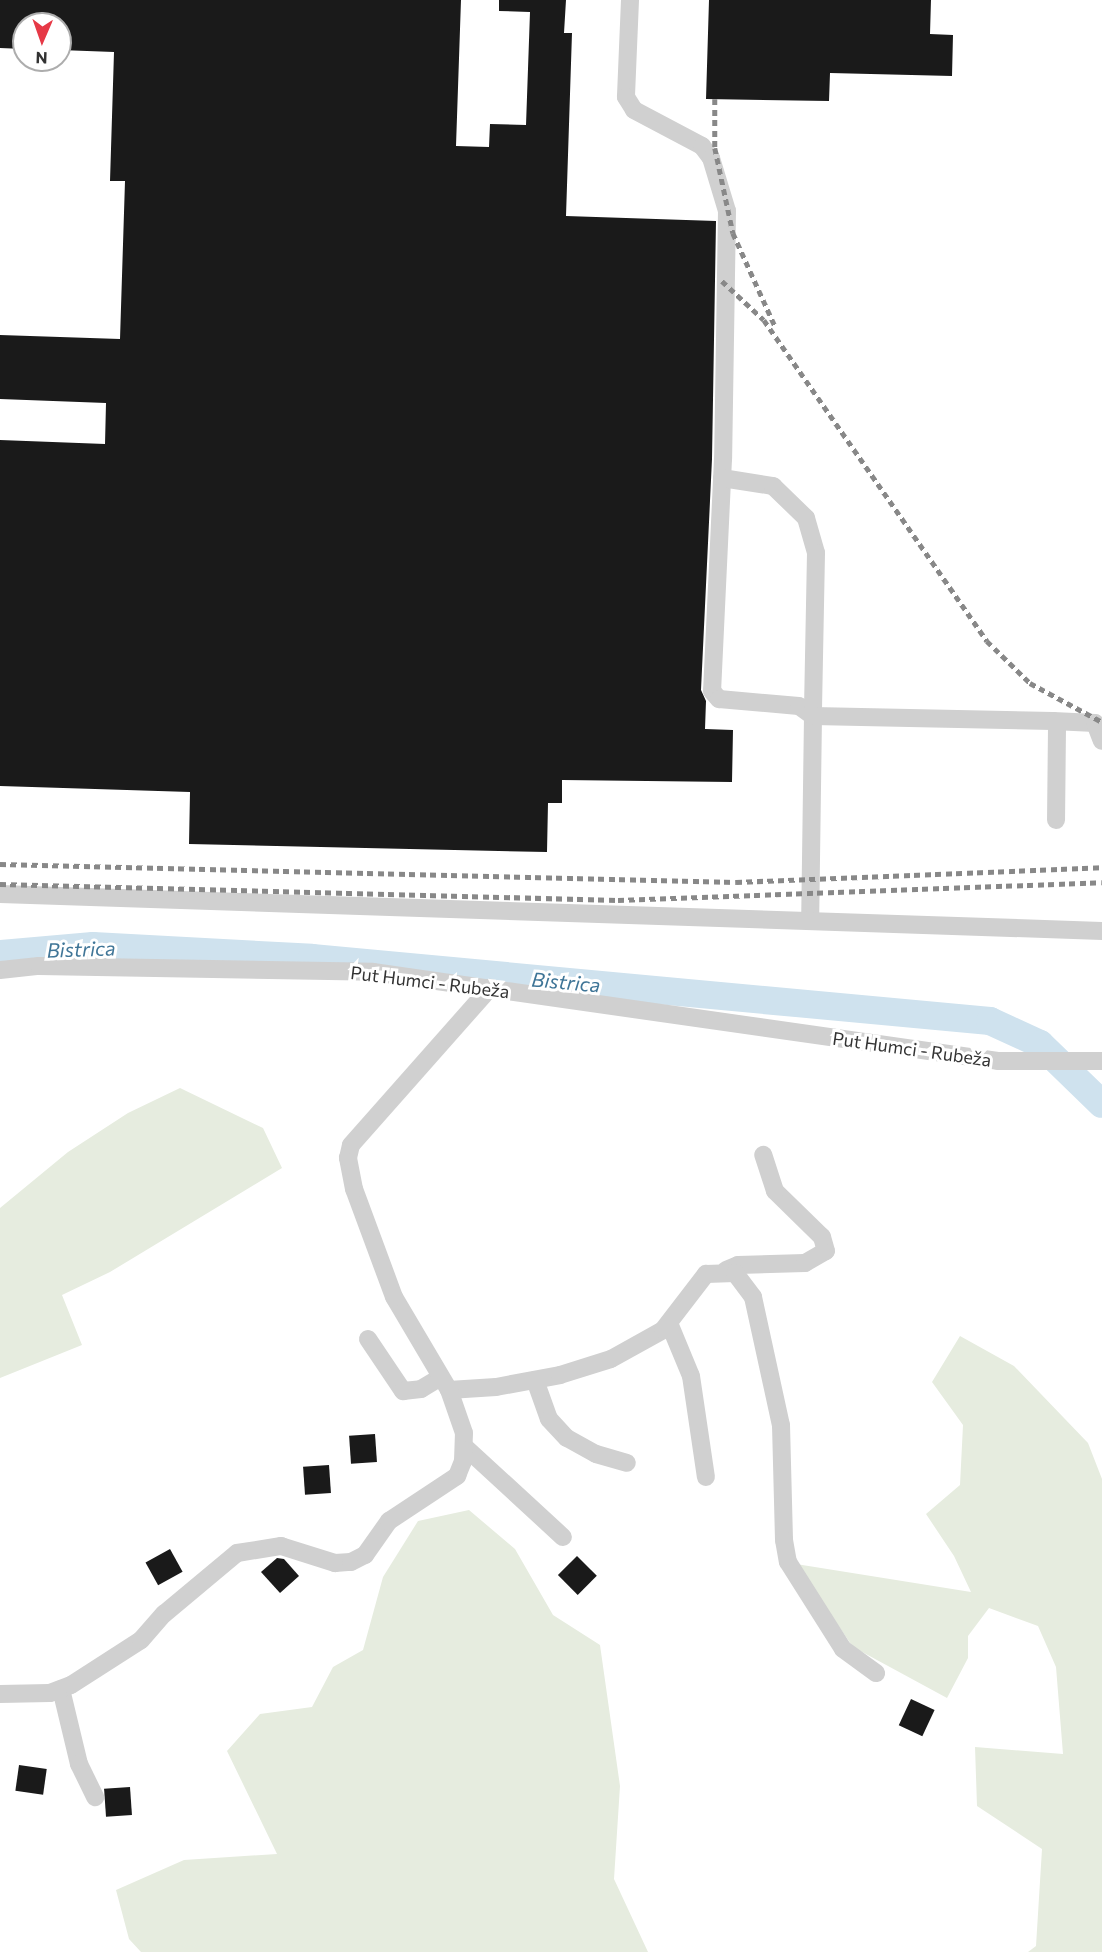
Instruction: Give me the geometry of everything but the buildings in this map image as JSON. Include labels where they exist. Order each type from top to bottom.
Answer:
[{"type":"street","points":[[630,0],[626,97],[634,110],[702,146],[711,158],[727,211],[722,478],[712,691],[719,699],[799,706],[813,716],[1095,723],[1102,741]]},
{"type":"street","points":[[722,478],[773,486],[806,518],[816,553],[810,921]]},
{"type":"street","points":[[1053,721],[1057,727],[1056,820]]},
{"type":"street","points":[[0,894],[1102,931]]},
{"type":"street","name":"Put Humci - Rubeža","points":[[0,970],[39,966],[373,972],[998,1061],[1102,1061]]},
{"type":"street","points":[[490,988],[351,1145],[348,1158],[354,1189],[394,1297],[445,1383],[465,1447],[563,1537]]},
{"type":"street","points":[[368,1339],[403,1391],[445,1383],[535,1380],[611,1359],[669,1323],[706,1274],[738,1265],[805,1263],[826,1251],[822,1237],[775,1191],[764,1155]]},
{"type":"street","points":[[726,1270],[742,1279],[753,1297],[781,1425],[788,1562],[843,1648],[876,1673]]},
{"type":"street","points":[[669,1323],[691,1376],[706,1477]]},
{"type":"street","points":[[535,1380],[549,1419],[567,1438],[596,1454],[627,1463]]},
{"type":"street","points":[[0,1694],[28,1695],[61,1689],[141,1640],[164,1614],[237,1553],[281,1546],[335,1563],[365,1555],[389,1521],[457,1476],[465,1447]]},
{"type":"street","points":[[61,1689],[79,1764],[95,1797]]},
{"type":"shaded area","points":[[180,1088],[263,1128],[282,1168],[110,1272],[62,1295],[82,1345],[0,1378],[0,1208],[68,1152],[128,1113]]},
{"type":"shaded area","points":[[960,1336],[1014,1366],[1088,1443],[1102,1479],[1102,1952],[1028,1952],[1036,1946],[1042,1849],[977,1806],[975,1747],[1063,1754],[1056,1667],[1038,1626],[989,1608],[968,1636],[968,1658],[947,1698],[853,1647],[796,1564],[971,1592],[954,1556],[926,1514],[960,1485],[963,1425],[932,1382]]},
{"type":"shaded area","points":[[469,1510],[515,1549],[553,1615],[600,1645],[620,1786],[614,1879],[648,1952],[141,1952],[129,1939],[116,1890],[184,1860],[277,1854],[227,1751],[260,1714],[312,1707],[333,1667],[363,1650],[383,1577],[418,1521]]},
{"type":"waterway","name":"Bistrica","points":[[0,954],[93,946],[312,958],[990,1021],[1040,1044],[1102,1104]]},
{"type":"railway","points":[[715,99],[715,148],[733,233],[775,326]]},
{"type":"railway","points":[[722,281],[764,320],[987,641],[1030,683],[1102,722]]},
{"type":"railway","points":[[0,864],[736,882],[1102,867]]},
{"type":"railway","points":[[0,884],[618,900],[1102,882]]}]
